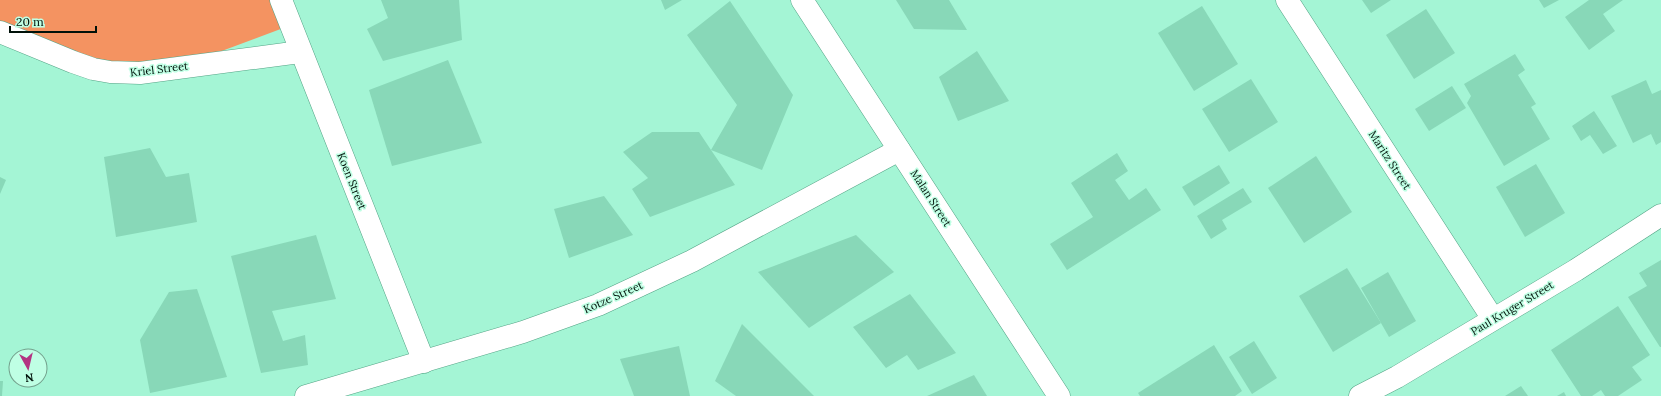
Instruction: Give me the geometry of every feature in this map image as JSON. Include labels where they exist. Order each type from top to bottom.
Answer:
[{"type":"street","name":"Koen Street","points":[[281,0],[300,52],[424,362]]},
{"type":"street","name":"Malan Street","points":[[802,0],[1059,396]]},
{"type":"street","name":"Maritz Street","points":[[1287,0],[1493,319]]},
{"type":"street","name":"Kriel Street","points":[[0,32],[73,62],[93,69],[117,73],[140,73],[300,52]]},
{"type":"street","name":"Kotze Street","points":[[306,396],[522,332],[598,305],[692,261],[900,150]]},
{"type":"street","name":"Paul Kruger Street","points":[[1360,396],[1397,377],[1576,270],[1661,215]]},
{"type":"shaded area","points":[[0,0],[284,0],[294,24],[152,77],[0,31]]},
{"type":"building","points":[[381,0],[459,0],[462,40],[383,61],[367,29],[388,18]]},
{"type":"building","points":[[661,0],[682,0],[665,10]]},
{"type":"building","points":[[896,0],[949,0],[967,30],[914,29]]},
{"type":"building","points":[[1362,0],[1391,0],[1371,13]]},
{"type":"building","points":[[1539,0],[1559,0],[1544,8]]},
{"type":"building","points":[[1589,0],[1623,0],[1603,14],[1615,31],[1589,50],[1565,17]]},
{"type":"building","points":[[730,1],[793,95],[762,170],[711,150],[737,105],[687,35]]},
{"type":"building","points":[[1202,6],[1238,64],[1194,91],[1158,33]]},
{"type":"building","points":[[1426,9],[1455,53],[1414,79],[1386,35]]},
{"type":"building","points":[[977,51],[1009,101],[958,121],[939,77]]},
{"type":"building","points":[[1515,54],[1525,70],[1518,75],[1536,104],[1531,107],[1550,139],[1504,166],[1467,103],[1471,96],[1464,84]]},
{"type":"building","points":[[448,60],[482,143],[392,166],[369,90]]},
{"type":"building","points":[[1251,79],[1278,122],[1229,152],[1202,109]]},
{"type":"building","points":[[1646,80],[1652,94],[1661,90],[1661,142],[1656,145],[1651,134],[1633,143],[1611,96]]},
{"type":"building","points":[[1452,86],[1466,108],[1429,131],[1415,109]]},
{"type":"building","points":[[1594,111],[1617,146],[1603,154],[1590,135],[1581,141],[1572,126]]},
{"type":"building","points":[[652,132],[699,132],[735,185],[650,217],[632,189],[648,178],[623,152]]},
{"type":"building","points":[[150,148],[166,177],[189,173],[197,222],[116,237],[104,157]]},
{"type":"building","points":[[1117,153],[1128,171],[1115,180],[1129,200],[1146,188],[1161,210],[1067,270],[1050,244],[1093,217],[1071,183]]},
{"type":"building","points":[[1316,156],[1352,212],[1304,243],[1268,188]]},
{"type":"building","points":[[1536,164],[1565,213],[1525,237],[1496,187]]},
{"type":"building","points":[[1219,165],[1230,183],[1194,206],[1182,187]]},
{"type":"building","points":[[0,177],[6,180],[0,194]]},
{"type":"building","points":[[1243,188],[1252,202],[1222,220],[1227,229],[1211,239],[1197,216]]},
{"type":"building","points":[[604,196],[633,235],[569,258],[554,209]]},
{"type":"building","points":[[316,235],[336,299],[272,311],[283,341],[305,335],[308,365],[261,373],[231,256]]},
{"type":"building","points":[[856,235],[894,272],[809,328],[758,272]]},
{"type":"building","points":[[1661,260],[1660,347],[1628,297],[1647,286],[1639,273]]},
{"type":"building","points":[[1347,268],[1381,323],[1333,352],[1299,296]]},
{"type":"building","points":[[1388,272],[1416,321],[1389,337],[1361,288]]},
{"type":"building","points":[[197,289],[227,377],[150,393],[140,340],[169,292]]},
{"type":"building","points":[[910,294],[956,353],[918,370],[907,355],[886,368],[853,327]]},
{"type":"building","points":[[1618,306],[1650,355],[1632,367],[1642,380],[1618,396],[1605,396],[1601,390],[1592,396],[1581,396],[1551,350]]},
{"type":"building","points":[[742,324],[814,396],[736,396],[715,381]]},
{"type":"building","points":[[1254,341],[1277,378],[1252,394],[1229,357]]},
{"type":"building","points":[[1214,345],[1242,391],[1235,396],[1140,396],[1138,393]]},
{"type":"building","points":[[679,346],[690,396],[634,396],[620,359]]},
{"type":"building","points":[[974,375],[987,396],[927,396]]},
{"type":"building","points":[[0,381],[3,381],[2,396],[0,396]]},
{"type":"building","points":[[1521,386],[1528,396],[1505,396]]},
{"type":"building","points":[[1564,392],[1566,396],[1557,396]]}]
